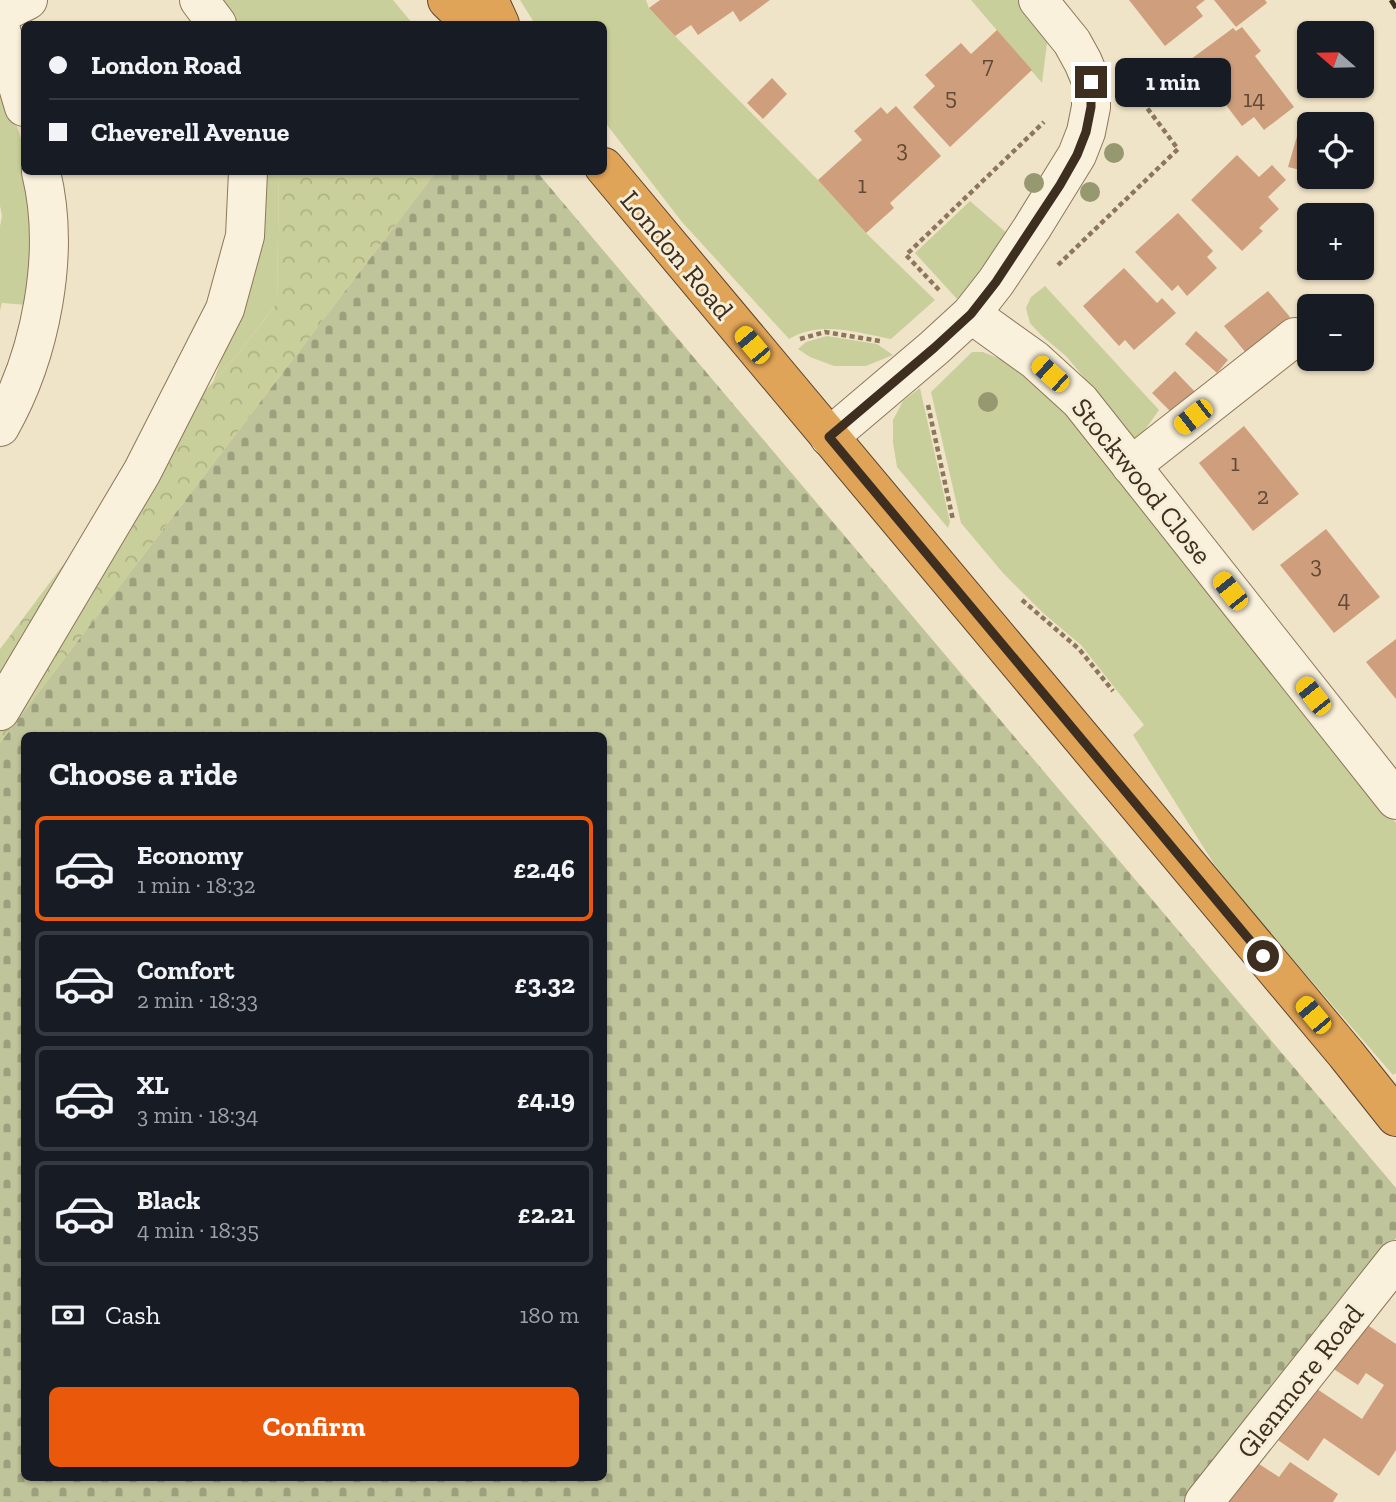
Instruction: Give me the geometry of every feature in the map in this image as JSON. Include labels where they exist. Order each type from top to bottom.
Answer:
[{"type":"highway","points":[[447,0],[469,21]]},
{"type":"highway","points":[[489,0],[499,21]]},
{"type":"highway","name":"London Road","points":[[607,170],[1396,1117]]},
{"type":"street","points":[[0,14],[28,0]]},
{"type":"street","points":[[199,0],[215,21]]},
{"type":"street","points":[[829,437],[971,314],[996,282],[1077,155],[1086,132],[1091,107],[1091,82],[1072,42],[1038,0]]},
{"type":"street","points":[[0,27],[21,97]]},
{"type":"street","points":[[0,427],[12,406],[33,347],[45,292],[48,240],[42,175]]},
{"type":"street","points":[[0,711],[142,472],[225,309],[245,236],[248,175]]},
{"type":"street","name":"Stockwood Close","points":[[971,314],[1035,360],[1080,401],[1396,800]]},
{"type":"street","points":[[1131,466],[1295,337]]},
{"type":"street","name":"Glenmore Road","points":[[1204,1502],[1396,1260]]},
{"type":"path","points":[[769,365],[800,338],[825,332],[878,340],[919,361],[954,524]]},
{"type":"path","points":[[1016,595],[1079,649],[1113,691]]},
{"type":"green space","points":[[217,0],[393,0],[410,21],[234,21]]},
{"type":"green space","points":[[520,0],[646,0],[649,8],[675,36],[818,180],[866,233],[935,300],[891,339],[826,329],[801,333],[789,339],[682,222],[607,125],[607,21],[533,21]]},
{"type":"green space","points":[[971,0],[1022,0],[1048,35],[1042,83]]},
{"type":"green space","points":[[0,75],[21,139],[21,175],[25,175],[32,193],[27,305],[2,303],[0,311]]},
{"type":"green space","points":[[264,175],[279,175],[277,303],[213,382],[229,339]]},
{"type":"green space","points":[[279,175],[434,175],[0,743],[0,649],[132,473],[237,355],[277,303]]},
{"type":"green space","points":[[434,175],[540,175],[1396,1188],[1396,1238],[1185,1502],[0,1502],[0,743]]},
{"type":"green space","points":[[970,201],[1009,235],[987,269],[957,299],[915,253]]},
{"type":"green space","points":[[1045,286],[1159,410],[1137,441],[1066,356],[1030,323],[1026,308],[1031,297]]},
{"type":"green space","points":[[827,336],[877,344],[893,355],[866,366],[834,366],[810,357],[798,349],[806,342]]},
{"type":"green space","points":[[972,352],[983,352],[1003,360],[1058,403],[1396,823],[1396,1073],[1393,1075],[1240,898],[1214,864],[1133,735],[1144,725],[1081,645],[1043,613],[1003,573],[961,523],[931,392]]},
{"type":"green space","points":[[920,388],[950,522],[948,528],[897,467],[893,420],[903,401]]},
{"type":"building","points":[[660,0],[770,0],[740,22],[733,11],[698,35],[691,25],[675,36],[649,8]]},
{"type":"building","points":[[1129,0],[1205,0],[1196,7],[1203,16],[1165,46]]},
{"type":"building","points":[[1214,0],[1265,0],[1267,3],[1236,27]]},
{"type":"building","points":[[1242,27],[1261,51],[1255,56],[1294,107],[1264,130],[1254,117],[1242,126],[1213,88],[1205,94],[1183,65],[1233,28],[1236,31]]},
{"type":"building","points":[[997,30],[1032,70],[950,147],[913,107],[935,86],[925,75],[961,43],[971,54]]},
{"type":"building","points":[[772,78],[787,94],[763,119],[747,103]]},
{"type":"building","points":[[896,106],[941,156],[890,203],[894,208],[866,233],[818,180],[862,140],[854,131],[881,107],[887,114]]},
{"type":"building","points":[[1297,136],[1297,169],[1288,167]]},
{"type":"building","points":[[1237,155],[1259,177],[1272,165],[1286,180],[1268,197],[1279,209],[1259,228],[1263,231],[1242,251],[1191,200]]},
{"type":"building","points":[[1178,213],[1213,251],[1207,257],[1217,268],[1187,296],[1178,285],[1172,291],[1135,252]]},
{"type":"building","points":[[1124,268],[1157,303],[1162,298],[1176,313],[1134,350],[1125,340],[1119,346],[1083,306]]},
{"type":"building","points":[[1268,291],[1290,317],[1246,353],[1224,326]]},
{"type":"building","points":[[1196,331],[1228,360],[1217,373],[1185,344]]},
{"type":"building","points":[[1175,371],[1200,397],[1178,419],[1152,393]]},
{"type":"building","points":[[1244,426],[1299,494],[1253,531],[1199,463]]},
{"type":"building","points":[[1326,529],[1380,597],[1334,633],[1280,565]]},
{"type":"building","points":[[1396,639],[1396,699],[1366,662]]},
{"type":"building","points":[[1360,1320],[1396,1344],[1396,1450],[1379,1476],[1324,1438],[1308,1461],[1275,1438],[1311,1385],[1362,1419],[1384,1385],[1366,1373],[1358,1385],[1329,1366]]},
{"type":"building","points":[[1253,1460],[1279,1477],[1290,1462],[1338,1494],[1333,1502],[1225,1502]]},
{"type":"railway","points":[[1391,0],[1396,8]]},
{"type":"route","points":[[1091,82],[1091,107],[1086,132],[1077,155],[996,282],[971,314],[829,437],[1263,956]]}]
